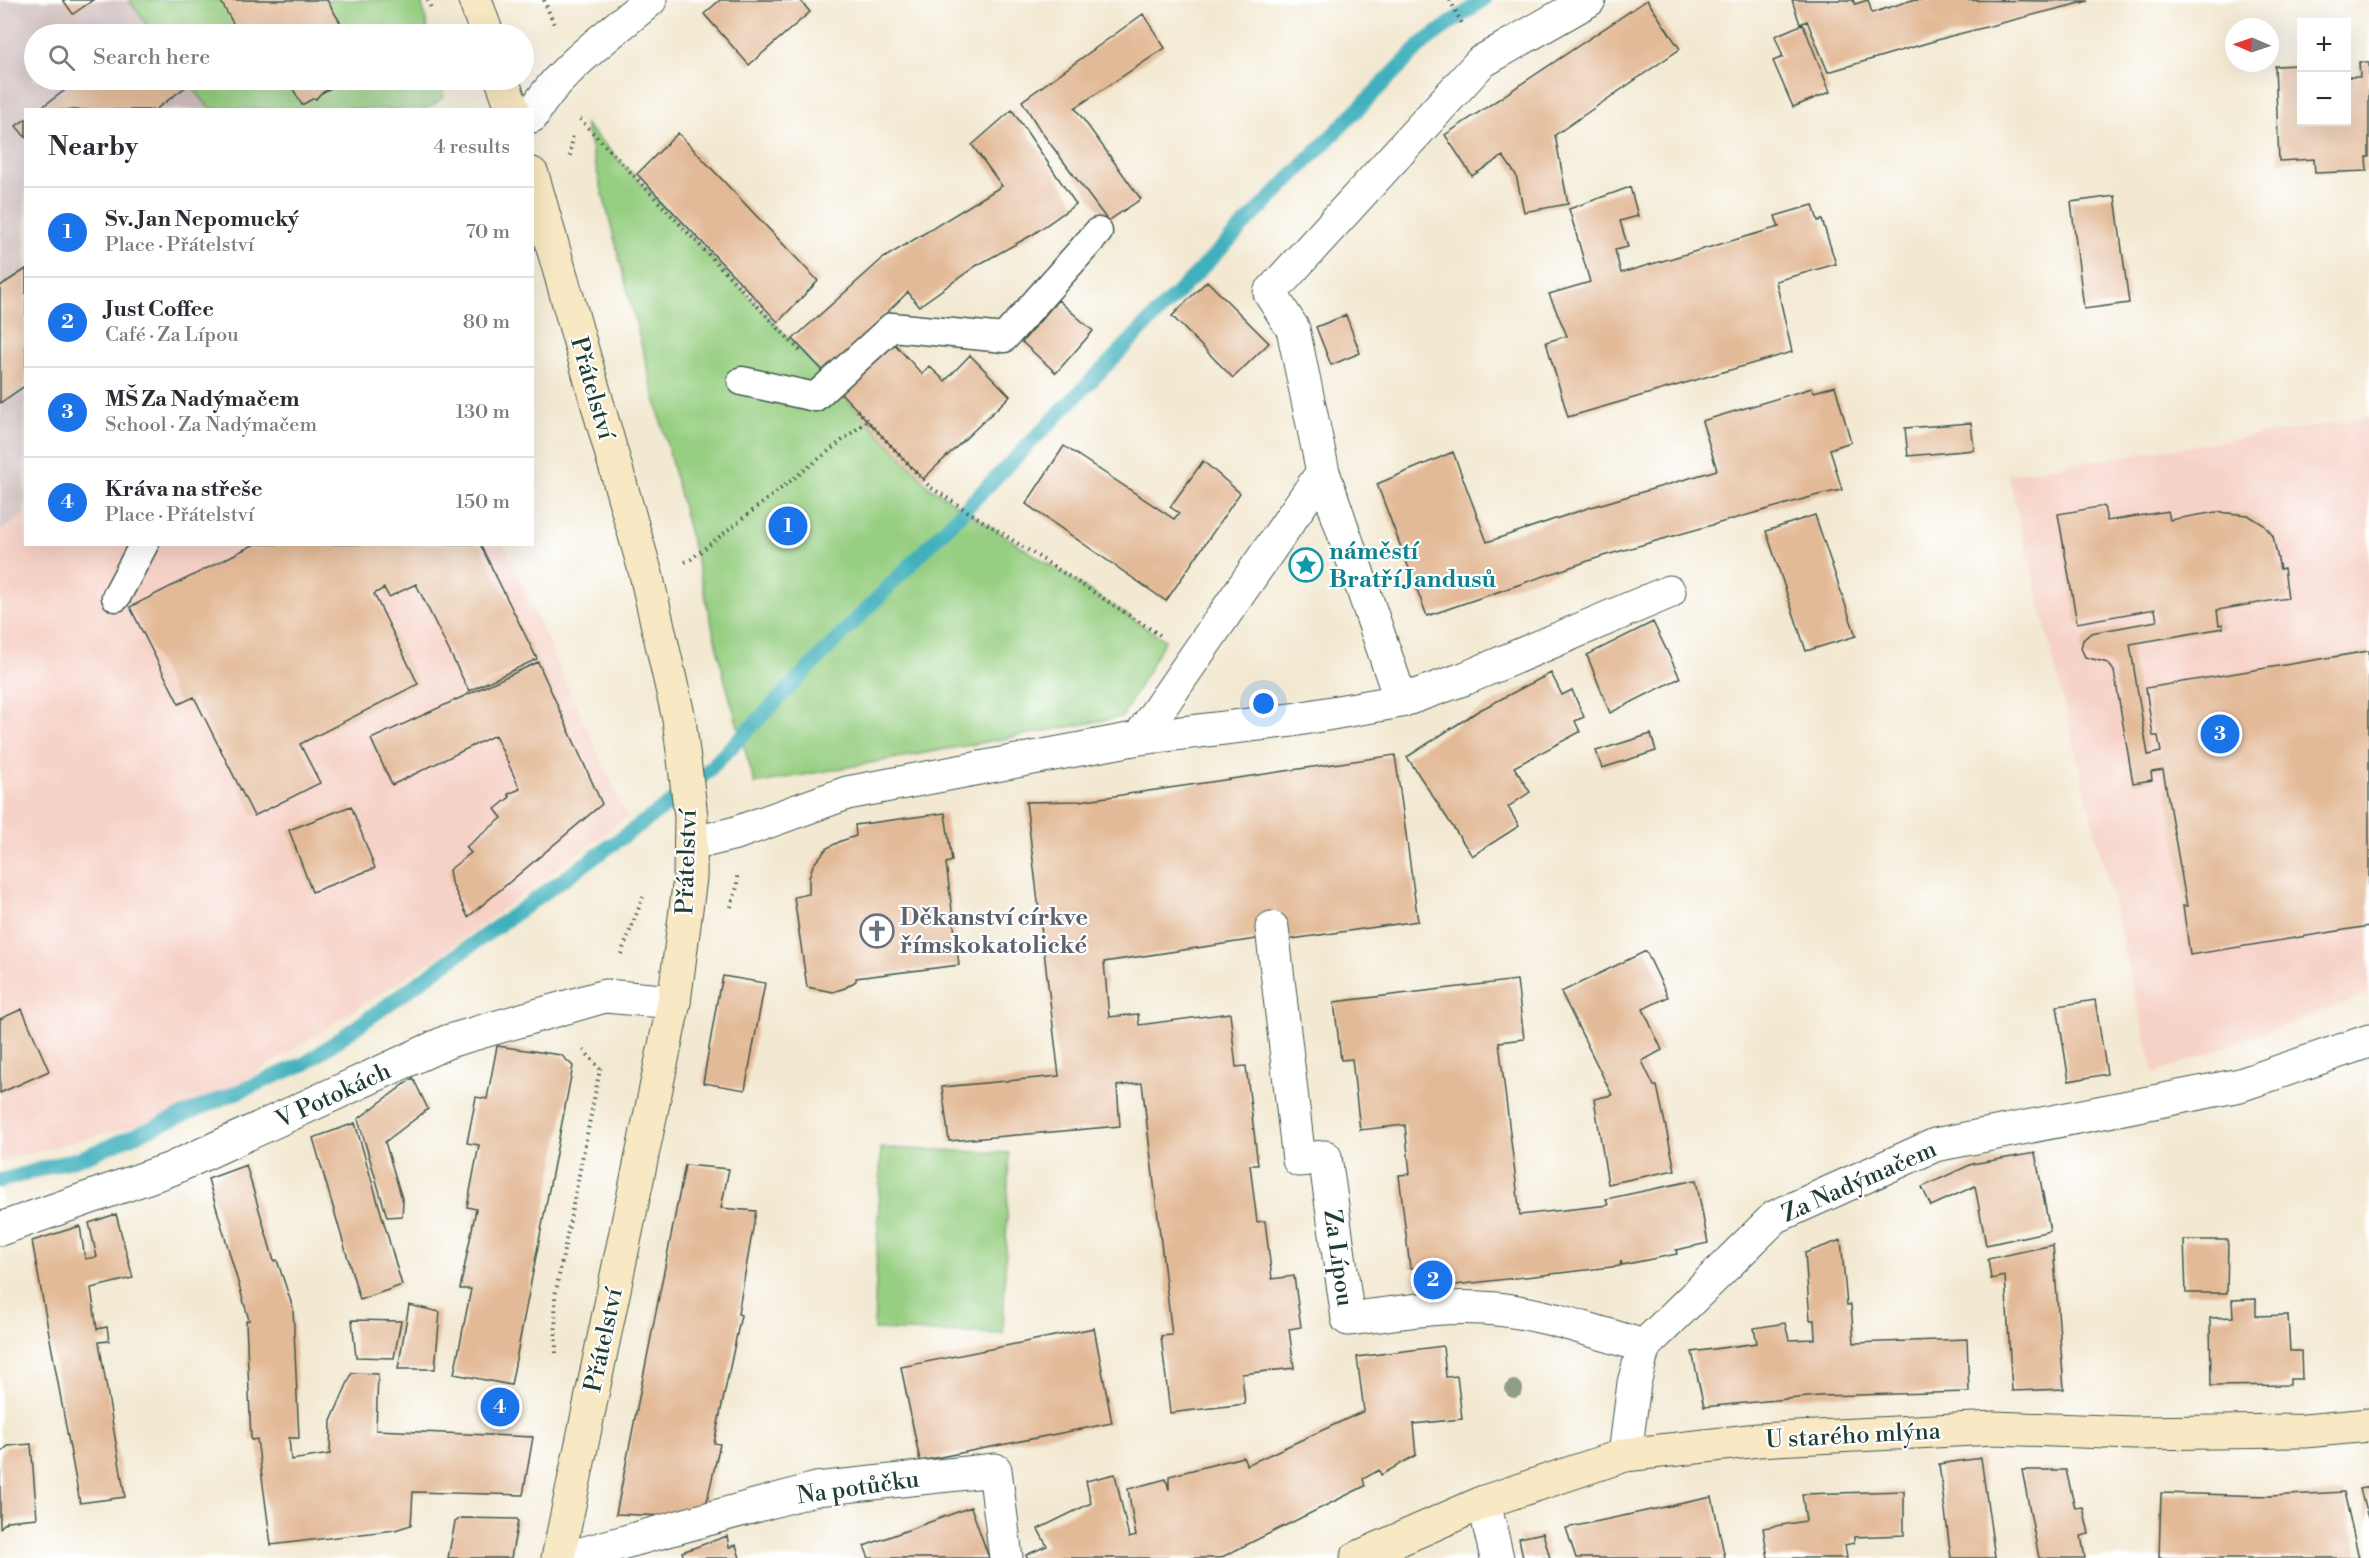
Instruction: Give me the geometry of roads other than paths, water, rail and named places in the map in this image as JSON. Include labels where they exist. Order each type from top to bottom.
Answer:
[{"type":"main road","points":[[475,0],[483,24]]},
{"type":"main road","points":[[506,90],[512,108]]},
{"type":"main road","name":"Přátelství","points":[[534,181],[646,574],[679,719],[691,830],[690,878],[674,1002],[558,1558]]},
{"type":"main road","name":"U starého mlýna","points":[[1357,1558],[1484,1502],[1624,1455],[1758,1440],[1982,1429],[2134,1433],[2305,1431],[2369,1425]]},
{"type":"street","points":[[534,112],[541,99],[573,66],[650,0]]},
{"type":"street","points":[[1401,701],[1323,472],[1293,328],[1270,293],[1481,62],[1589,0]]},
{"type":"street","points":[[1140,738],[1323,472]]},
{"type":"street","points":[[691,830],[736,833],[848,793],[1140,738],[1292,720],[1401,701],[1466,678],[1669,592]]},
{"type":"street","name":"Za Lípou","points":[[1272,927],[1299,1160],[1325,1157],[1348,1319],[1425,1309],[1482,1308],[1540,1317],[1644,1346]]},
{"type":"street","name":"V Potokách","points":[[0,1229],[171,1169],[449,1041],[605,996],[674,1002]]},
{"type":"street","name":"Za Nadýmačem","points":[[1644,1346],[1775,1217],[1935,1145],[2240,1085],[2369,1041]]},
{"type":"street","points":[[1624,1455],[1634,1383],[1644,1346]]},
{"type":"street","name":"Na potůčku","points":[[567,1558],[816,1489],[995,1470],[1006,1558]]},
{"type":"street","points":[[1484,1502],[1497,1558]]},
{"type":"lane","points":[[742,381],[815,397],[892,327],[1004,338],[1098,232]]},
{"type":"lane","points":[[116,597],[143,546]]},
{"type":"waterway","points":[[0,1181],[86,1156],[306,1063],[690,789],[1424,42],[1483,0]]},
{"type":"place","name":"Sv. Jan Nepomucký","points":[[788,526]]},
{"type":"place","name":"náměstí Bratří Jandusů","points":[[1306,565]]},
{"type":"place","name":"MŠ Za Nadýmačem","points":[[2220,734]]},
{"type":"place","name":"Děkanství církve římskokatolické","points":[[877,931]]},
{"type":"place","name":"Just Coffee","points":[[1433,1280]]},
{"type":"place","name":"Kráva na střeše","points":[[500,1407]]}]
